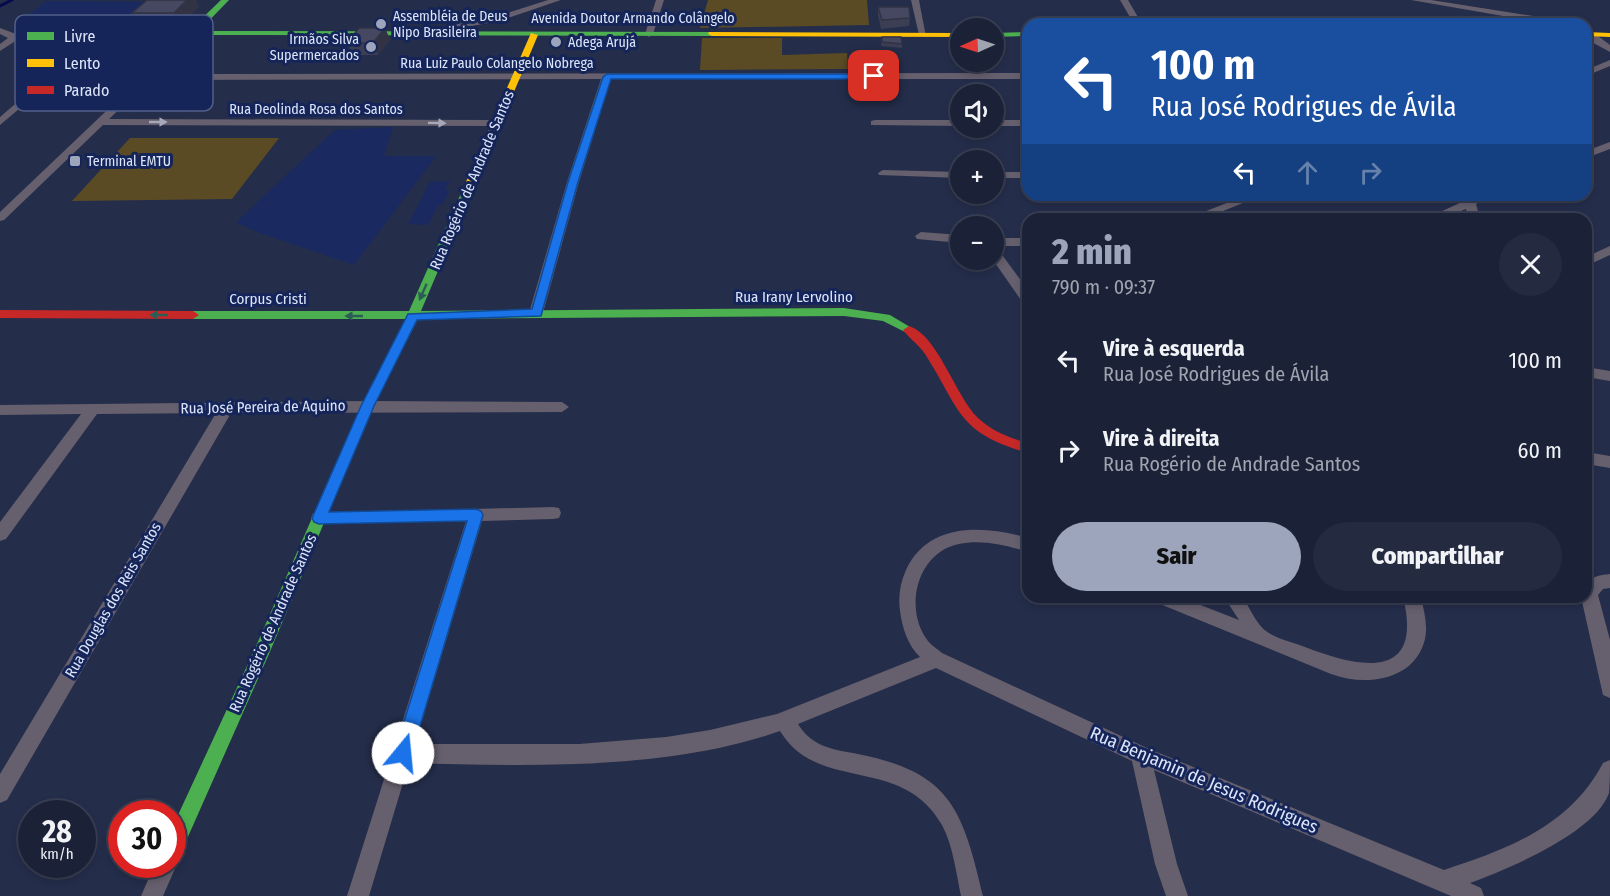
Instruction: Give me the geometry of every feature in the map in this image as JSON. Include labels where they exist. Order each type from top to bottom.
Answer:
[{"type":"street","points":[[210,15],[225,0]]},
{"type":"street","points":[[411,34],[499,18],[557,0]]},
{"type":"street","points":[[649,34],[660,0]]},
{"type":"street","points":[[915,0],[923,35]]},
{"type":"street","points":[[1124,0],[1134,18]]},
{"type":"street","points":[[1415,0],[1527,18]]},
{"type":"street","points":[[1496,13],[1504,18]]},
{"type":"street","points":[[498,34],[492,32],[489,26],[499,18]]},
{"type":"street","points":[[1592,29],[1610,34]]},
{"type":"street","name":"Avenida Doutor Armando Colângelo","points":[[0,31],[8,32],[15,37]]},
{"type":"street","name":"Avenida Doutor Armando Colângelo","points":[[213,33],[950,35]]},
{"type":"street","points":[[1004,34],[1022,34]]},
{"type":"street","points":[[1592,35],[1610,34]]},
{"type":"street","name":"Rua Rogério de Andrade Santos","points":[[186,818],[367,406],[413,316],[534,35]]},
{"type":"street","points":[[0,48],[15,37]]},
{"type":"street","points":[[1592,38],[1610,49]]},
{"type":"street","points":[[1592,70],[1610,63]]},
{"type":"street","name":"Rua Luiz Paulo Colangelo Nobrega","points":[[213,77],[1022,76]]},
{"type":"street","points":[[536,313],[573,182],[607,77]]},
{"type":"street","points":[[0,122],[15,109]]},
{"type":"street","points":[[0,218],[111,111]]},
{"type":"street","name":"Rua Deolinda Rosa dos Santos","points":[[100,122],[497,123]]},
{"type":"street","points":[[874,123],[950,123]]},
{"type":"street","points":[[1004,123],[1022,123]]},
{"type":"street","points":[[1592,152],[1610,145]]},
{"type":"street","points":[[883,174],[950,175]]},
{"type":"street","points":[[1004,175],[1022,176]]},
{"type":"street","points":[[1208,213],[1241,201]]},
{"type":"street","points":[[1442,213],[1465,201]]},
{"type":"street","points":[[921,236],[950,238]]},
{"type":"street","points":[[1004,242],[1022,242]]},
{"type":"street","points":[[1592,259],[1610,250]]},
{"type":"street","points":[[1004,266],[1022,292]]},
{"type":"street","name":"Rua Irany Lervolino","points":[[536,313],[844,312],[898,322],[924,345],[968,417],[988,435],[1022,446]]},
{"type":"street","name":"Corpus Cristi","points":[[0,314],[413,316],[536,313]]},
{"type":"street","points":[[1592,373],[1610,376]]},
{"type":"street","name":"Rua José Pereira de Aquino","points":[[0,410],[367,406],[562,407]]},
{"type":"street","name":"Rua Douglas dos Reis Santos","points":[[0,793],[226,408]]},
{"type":"street","points":[[0,534],[92,410]]},
{"type":"street","points":[[1592,459],[1610,462]]},
{"type":"street","points":[[319,518],[553,513]]},
{"type":"street","points":[[358,896],[476,515]]},
{"type":"street","name":"Rua Benjamin de Jesus Rodrigues","points":[[1022,543],[1002,537],[981,535],[959,538],[938,544],[918,561],[908,585],[908,610],[923,647],[936,659],[1140,755],[1444,881],[1473,896]]},
{"type":"street","points":[[1592,589],[1599,582],[1610,581]]},
{"type":"street","points":[[1176,603],[1337,668],[1366,672],[1389,668],[1408,657],[1418,637],[1414,603]]},
{"type":"street","points":[[1237,603],[1258,635]]},
{"type":"street","points":[[1590,603],[1604,651],[1610,689]]},
{"type":"street","points":[[403,753],[550,756],[597,753],[717,738],[784,720],[936,659]]},
{"type":"street","points":[[784,720],[800,743],[813,753],[827,758],[894,771],[914,780],[930,793],[949,817],[963,855],[972,896]]},
{"type":"street","points":[[1140,755],[1166,864],[1177,896]]},
{"type":"street","points":[[1444,881],[1489,867],[1555,832],[1591,805],[1605,784],[1610,770]]},
{"type":"street","points":[[152,896],[160,878]]},
{"type":"shaded area","points":[[708,0],[867,0],[869,25],[700,28]]},
{"type":"shaded area","points":[[46,1],[163,2],[149,15],[28,15]]},
{"type":"shaded area","points":[[702,38],[782,38],[782,55],[847,53],[848,69],[700,70]]},
{"type":"shaded area","points":[[393,127],[384,156],[436,156],[354,265],[257,232],[236,222],[335,130]]},
{"type":"shaded area","points":[[130,138],[279,138],[232,199],[72,201]]},
{"type":"shaded area","points":[[450,181],[445,190],[450,191],[442,205],[438,205],[428,225],[408,224],[430,182]]},
{"type":"building","points":[[147,0],[187,0],[174,13],[132,13]]},
{"type":"building","points":[[878,7],[909,7],[910,18],[882,20]]},
{"type":"building","points":[[359,28],[385,28],[373,43],[347,43]]},
{"type":"building","points":[[882,37],[901,37],[902,44],[882,42]]},
{"type":"waterway","points":[[0,6],[12,0]]},
{"type":"traffic: fast","points":[[210,15],[225,0]]},
{"type":"traffic: fast","points":[[213,33],[712,34]]},
{"type":"traffic: fast","points":[[1004,35],[1022,34]]},
{"type":"traffic: fast","points":[[186,819],[261,654],[367,406],[413,316],[467,191]]},
{"type":"traffic: fast","points":[[193,315],[844,312],[886,318],[909,330]]},
{"type":"traffic: slow","points":[[712,34],[950,35]]},
{"type":"traffic: slow","points":[[1592,34],[1610,35]]},
{"type":"traffic: slow","points":[[467,191],[534,35]]},
{"type":"traffic: jam","points":[[0,314],[193,315]]},
{"type":"traffic: jam","points":[[909,330],[929,352],[955,397],[972,420],[994,436],[1022,446]]},
{"type":"place","name":"Assembléia de Deus Nipo Brasileira","points":[[381,24]]},
{"type":"place","name":"Adega Arujá","points":[[556,42]]},
{"type":"place","name":"Irmãos Silva Supermercados","points":[[371,47]]},
{"type":"place","name":"Terminal EMTU","points":[[75,161]]},
{"type":"route","points":[[403,753],[476,515],[319,518],[367,406],[413,316],[536,313],[573,182],[607,77],[874,76]]}]
